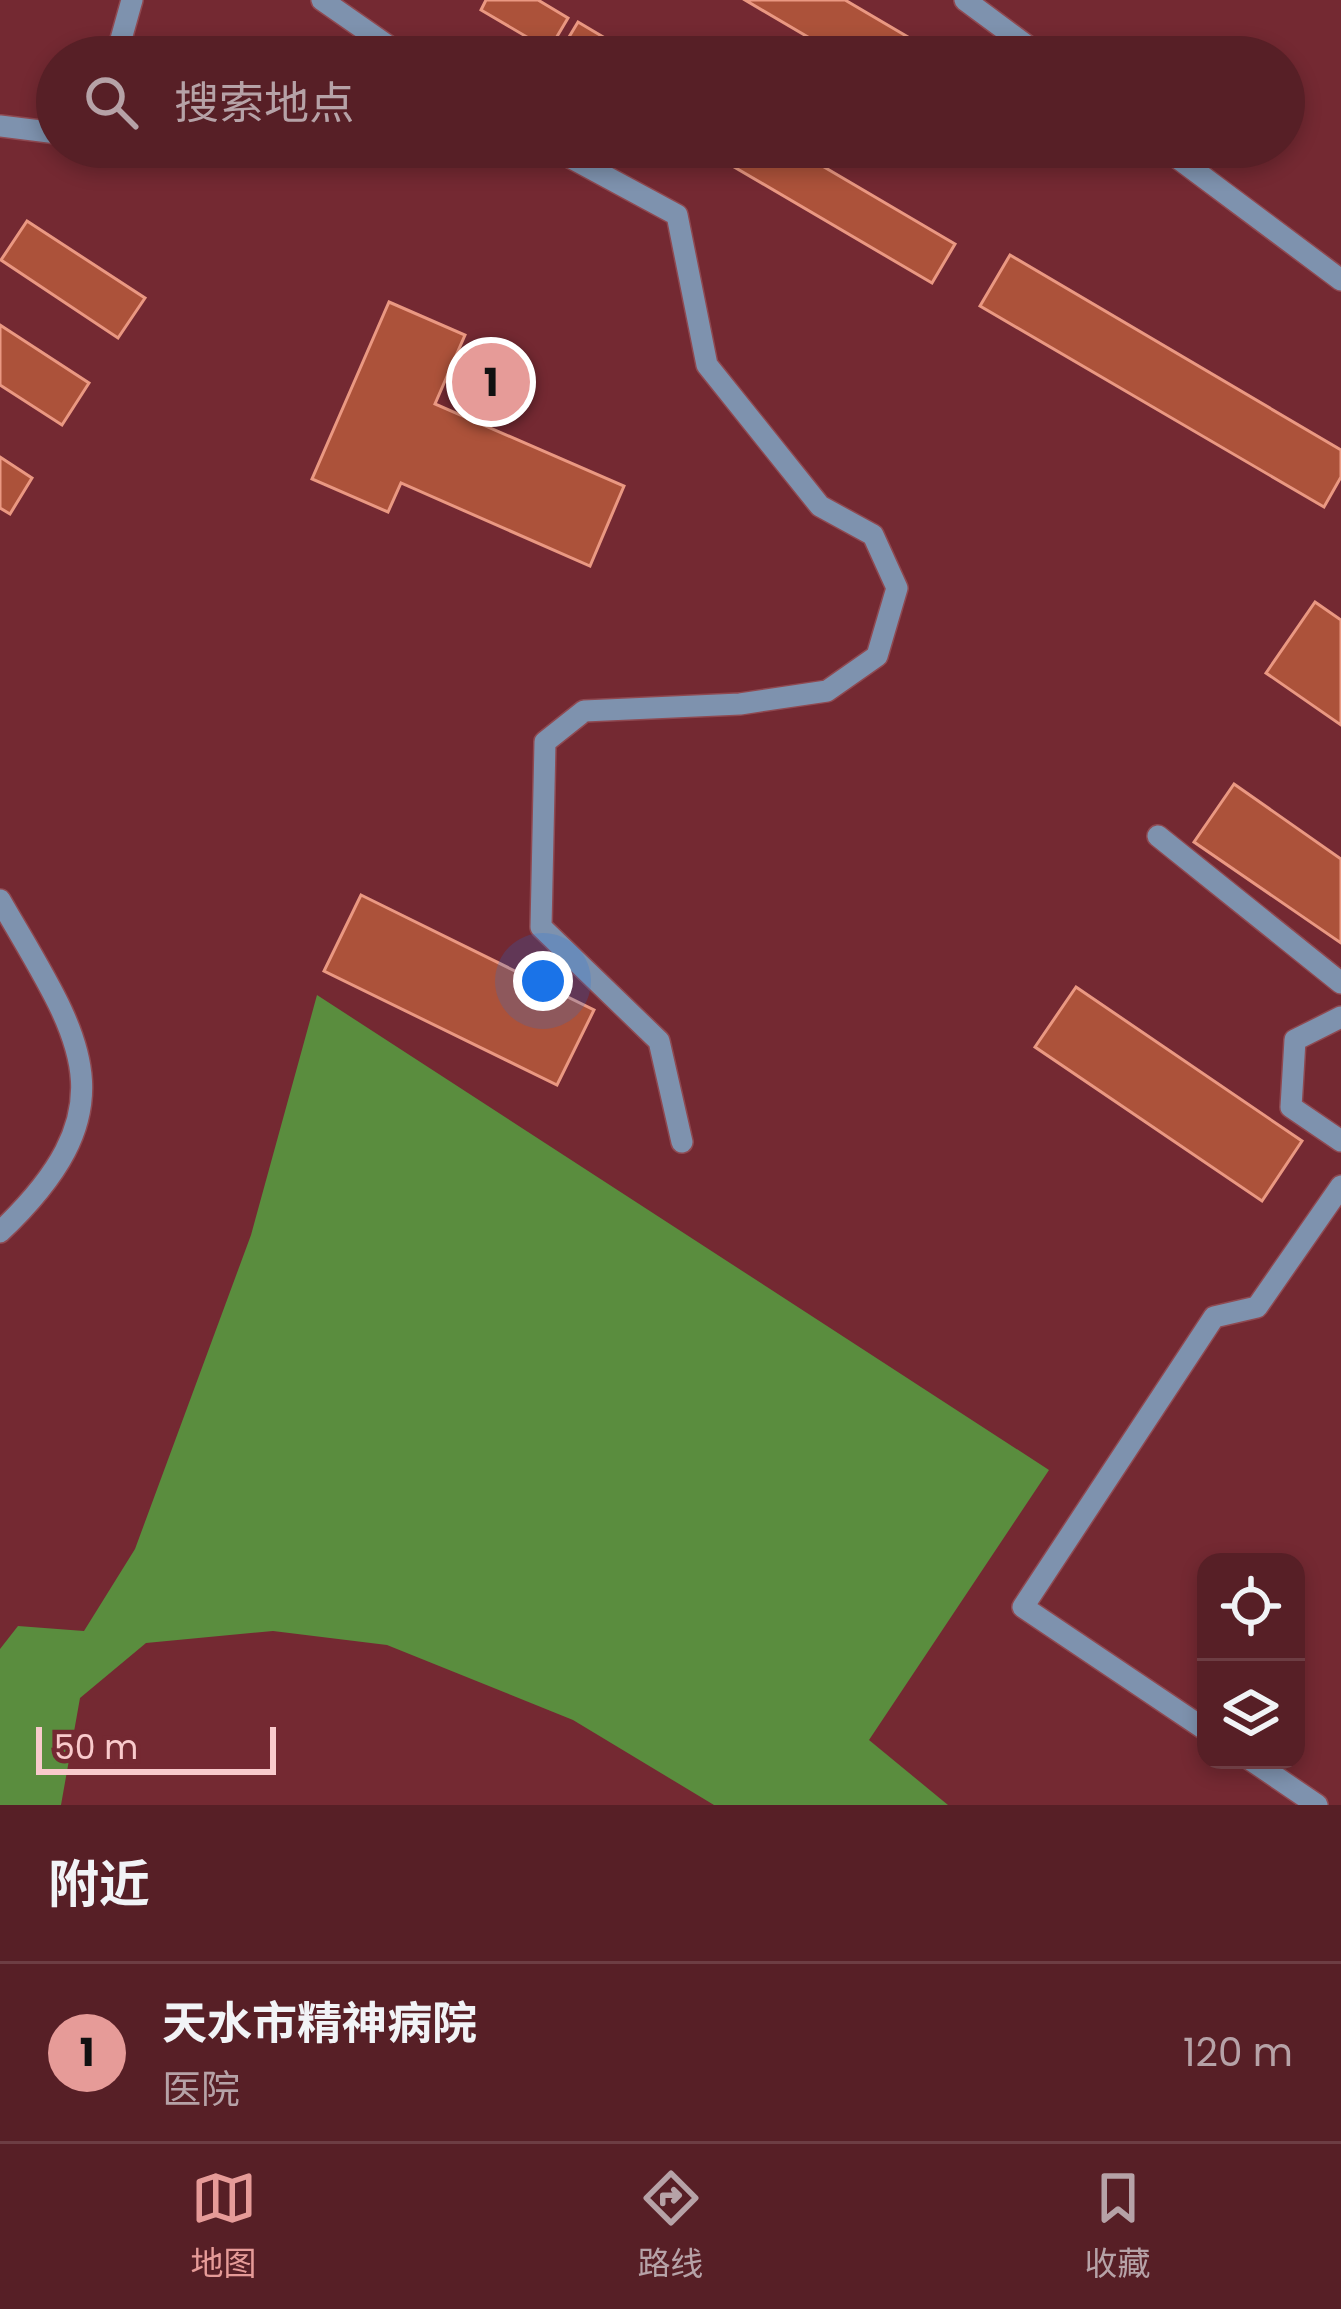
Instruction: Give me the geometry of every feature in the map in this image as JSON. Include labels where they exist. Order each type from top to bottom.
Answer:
[{"type":"street","points":[[122,36],[133,0]]},
{"type":"street","points":[[322,0],[374,36]]},
{"type":"street","points":[[965,0],[1014,36]]},
{"type":"street","points":[[0,126],[36,130]]},
{"type":"street","points":[[590,168],[677,215],[707,365],[820,506],[873,535],[897,589],[877,656],[827,691],[740,704],[584,711],[545,742],[541,927],[659,1041],[682,1142]]},
{"type":"street","points":[[1191,168],[1341,280]]},
{"type":"street","points":[[1158,836],[1341,983]]},
{"type":"street","points":[[0,900],[69,1021],[85,1075],[74,1134],[28,1205],[0,1232]]},
{"type":"street","points":[[1341,1017],[1294,1040],[1291,1107],[1341,1141]]},
{"type":"street","points":[[1197,1724],[1023,1607],[1214,1317],[1257,1307],[1341,1186]]},
{"type":"street","points":[[1264,1769],[1317,1805]]},
{"type":"green space","points":[[317,995],[1049,1470],[869,1740],[948,1805],[714,1805],[573,1720],[387,1645],[273,1631],[146,1643],[80,1698],[61,1805],[0,1805],[0,1649],[18,1626],[84,1631],[135,1549],[251,1235]]},
{"type":"building","points":[[486,0],[538,0],[568,18],[557,36],[525,36],[481,10]]},
{"type":"building","points":[[745,0],[845,0],[906,36],[806,36]]},
{"type":"building","points":[[578,22],[602,36],[570,36]]},
{"type":"building","points":[[736,168],[826,168],[955,244],[932,283]]},
{"type":"building","points":[[27,221],[145,298],[118,338],[1,260]]},
{"type":"building","points":[[1010,255],[1341,450],[1341,477],[1324,507],[980,306]]},
{"type":"building","points":[[389,302],[465,335],[435,404],[624,486],[590,566],[401,483],[388,512],[312,479]]},
{"type":"building","points":[[0,325],[89,383],[62,425],[0,385]]},
{"type":"building","points":[[0,457],[32,478],[10,514],[0,508]]},
{"type":"building","points":[[1315,602],[1341,620],[1341,725],[1266,673]]},
{"type":"building","points":[[1234,784],[1341,859],[1341,943],[1194,842]]},
{"type":"building","points":[[361,895],[594,1010],[557,1085],[324,971]]},
{"type":"building","points":[[1076,987],[1302,1141],[1262,1201],[1035,1047]]},
{"type":"place","name":"天水市精神病院","points":[[491,382]]}]
